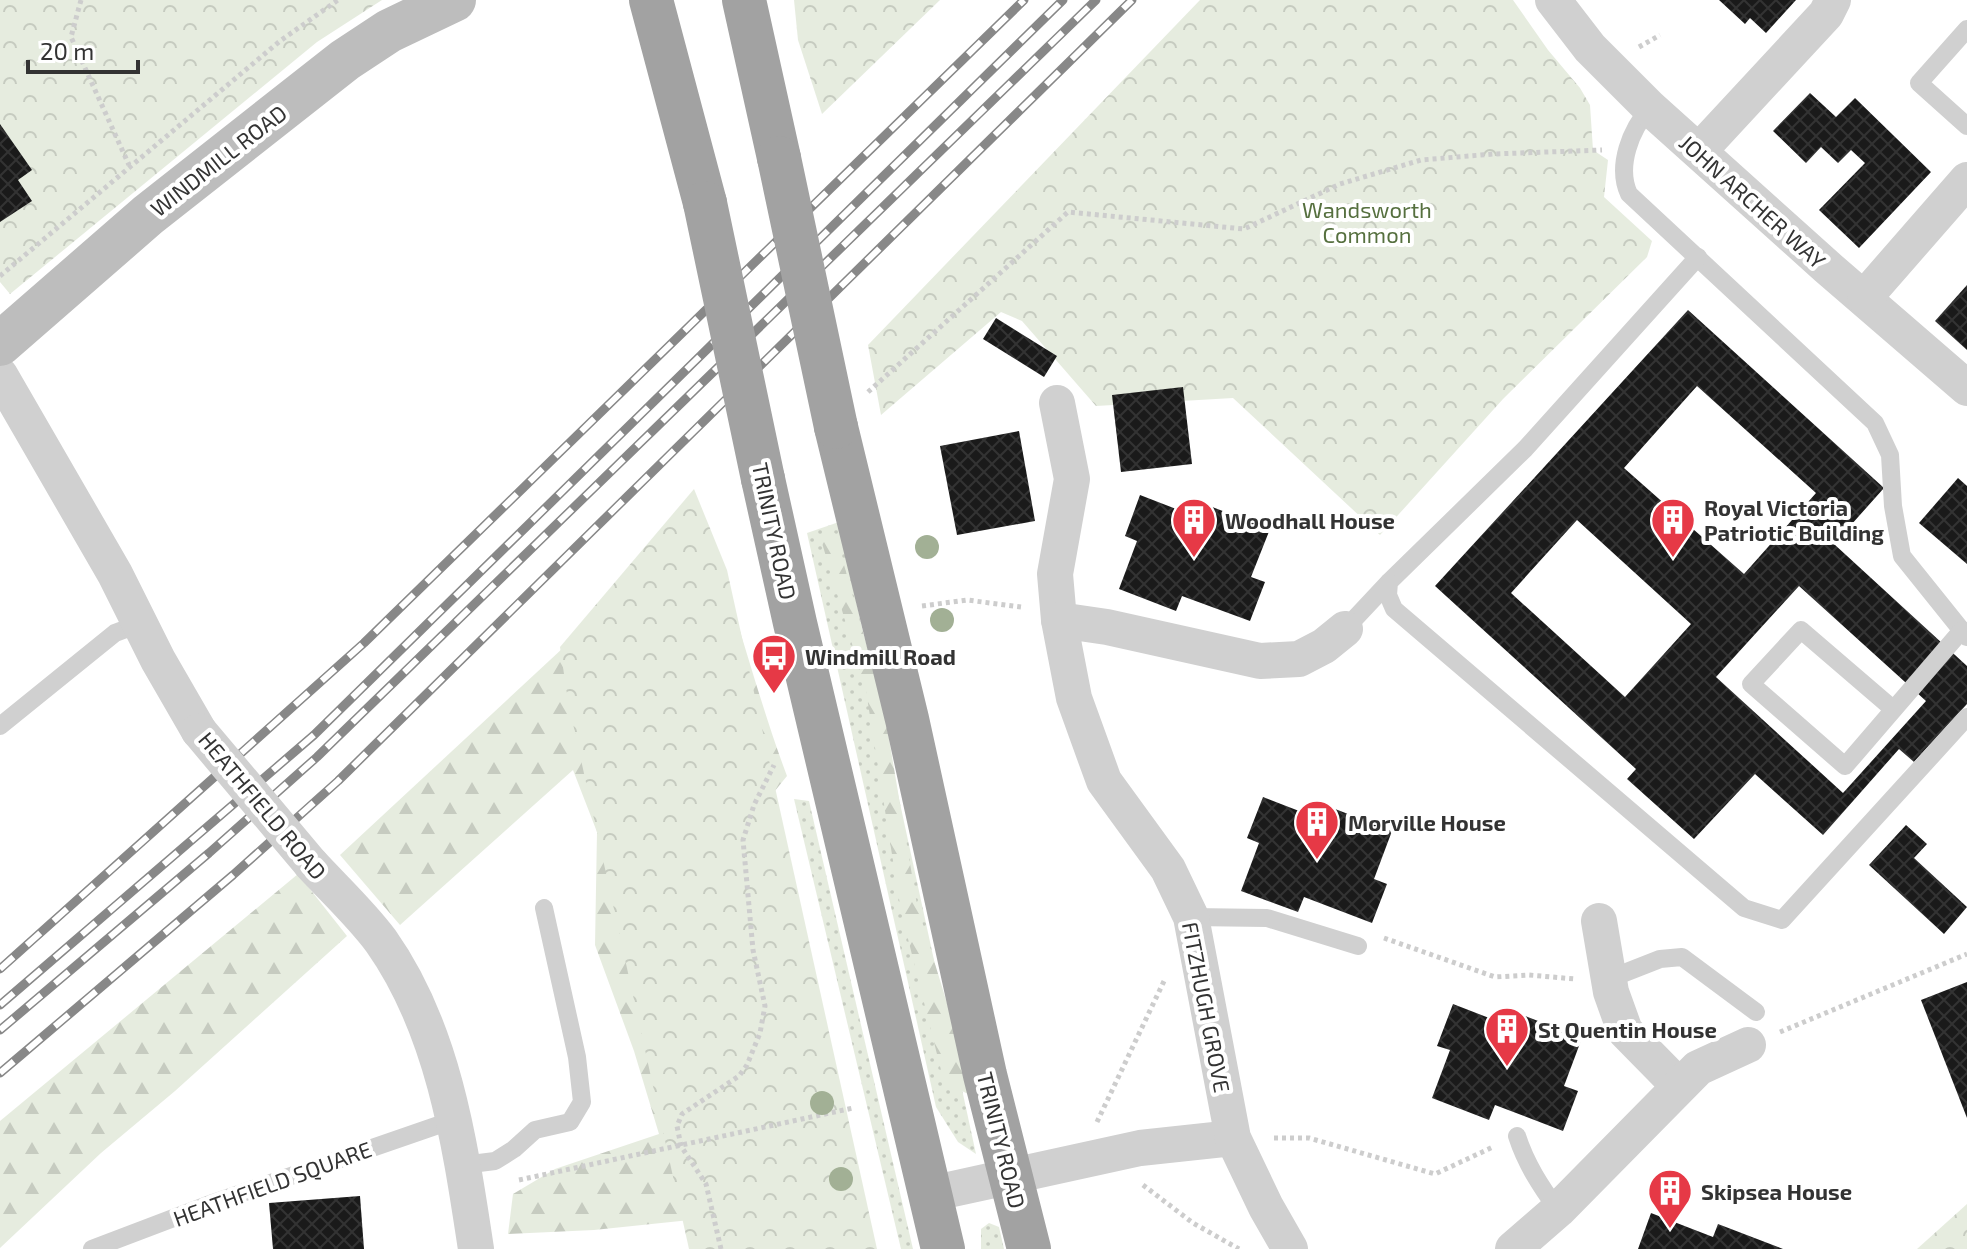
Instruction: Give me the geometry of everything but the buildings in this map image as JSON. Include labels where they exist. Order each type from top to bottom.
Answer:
[{"type":"highway","name":"TRINITY ROAD","points":[[651,0],[705,203],[763,479],[943,1249]]},
{"type":"highway","name":"TRINITY ROAD","points":[[744,0],[836,427],[903,703],[985,1075],[1029,1249]]},
{"type":"main road","name":"WINDMILL ROAD","points":[[0,344],[148,215],[345,60],[389,31],[454,0]]},
{"type":"street","name":"JOHN ARCHER WAY","points":[[1553,0],[1590,48],[1650,108],[1967,388]]},
{"type":"street","points":[[1699,151],[1826,14],[1833,0]]},
{"type":"street","points":[[1865,297],[1967,180]]},
{"type":"street","name":"HEATHFIELD ROAD","points":[[0,375],[115,574],[139,624],[199,731],[311,864],[380,940],[411,992],[438,1060],[465,1178],[476,1249]]},
{"type":"street","name":"FITZHUGH GROVE","points":[[1057,403],[1072,479],[1055,574],[1058,617],[1074,698],[1104,781],[1168,869],[1194,934],[1233,1138],[1290,1249]]},
{"type":"street","points":[[1058,617],[1260,661],[1299,659],[1324,646],[1345,629]]},
{"type":"street","points":[[1599,921],[1608,977],[1625,1031],[1679,1086]]},
{"type":"street","points":[[1526,1245],[1679,1086],[1752,1028]]},
{"type":"street","points":[[930,1194],[1110,1154],[1189,1141],[1233,1138]]},
{"type":"lane","points":[[1967,29],[1919,83],[1967,126]]},
{"type":"lane","points":[[1650,108],[1639,120],[1627,151],[1624,169],[1629,194],[1875,423],[1890,455],[1893,506],[1902,556],[1964,633],[1845,766],[1751,684],[1801,630],[1893,709]]},
{"type":"lane","points":[[1345,629],[1525,449],[1698,257]]},
{"type":"lane","points":[[1389,582],[1388,595],[1394,609],[1744,908],[1782,920],[1967,717]]},
{"type":"lane","points":[[0,726],[115,633],[139,624]]},
{"type":"lane","points":[[465,1178],[514,1149],[535,1130],[570,1122],[582,1102],[577,1057],[544,908]]},
{"type":"lane","points":[[1194,934],[1267,918],[1358,946]]},
{"type":"lane","points":[[1608,977],[1660,959],[1682,957],[1752,1028]]},
{"type":"lane","name":"HEATHFIELD SQUARE","points":[[92,1249],[213,1203],[453,1120]]},
{"type":"lane","points":[[1517,1136],[1539,1185],[1558,1210]]},
{"type":"path","points":[[81,0],[71,37],[129,165]]},
{"type":"path","points":[[0,276],[280,41],[338,0]]},
{"type":"path","points":[[875,385],[1068,212],[1244,229],[1340,184],[1421,160],[1493,154],[1627,151]]},
{"type":"path","points":[[922,606],[967,600],[1058,617]]},
{"type":"path","points":[[721,1249],[706,1184],[681,1146],[677,1126],[682,1114],[739,1076],[760,1033],[765,1006],[753,950],[743,840],[754,805],[774,765]]},
{"type":"path","points":[[1194,934],[1174,960],[1091,1135],[1129,1174],[1193,1223],[1239,1249]]},
{"type":"path","points":[[1358,946],[1376,935],[1495,977],[1529,975],[1588,980],[1608,977]]},
{"type":"path","points":[[1752,1028],[1967,954]]},
{"type":"path","points":[[465,1178],[681,1146],[853,1108]]},
{"type":"path","points":[[1233,1138],[1309,1138],[1435,1174],[1517,1136]]},
{"type":"green space","points":[[0,0],[382,0],[317,42],[10,294],[0,282]]},
{"type":"green space","points":[[794,0],[940,0],[822,114],[798,40]]},
{"type":"green space","name":"Wandsworth Common","points":[[1200,0],[1513,0],[1590,105],[1593,150],[1608,160],[1604,197],[1652,241],[1647,257],[1503,399],[1380,535],[1233,398],[1096,406],[1022,321],[1001,312],[881,415],[868,345]]},
{"type":"green space","points":[[694,489],[727,570],[877,1249],[689,1249],[568,701],[560,647]]},
{"type":"green space","points":[[702,519],[787,776],[748,824],[690,1220],[594,1230],[508,1234],[513,1194],[555,1169],[659,1134],[634,1051],[595,945],[597,832],[573,770],[400,925],[340,855]]},
{"type":"green space","points":[[839,522],[976,1154],[958,1142],[936,1107],[807,533]]},
{"type":"green space","points":[[826,532],[835,533],[883,703],[917,905],[976,1098],[944,1082],[901,911],[866,691],[822,543]]},
{"type":"green space","points":[[794,799],[809,801],[913,1249],[901,1249]]},
{"type":"green space","points":[[298,874],[347,936],[175,1091],[101,1153],[0,1248],[0,1121]]},
{"type":"green space","points":[[1967,1204],[1967,1249],[1917,1249]]},
{"type":"green space","points":[[989,1223],[999,1227],[1004,1249],[981,1249],[981,1229]]},
{"type":"railway","points":[[0,969],[364,643],[1024,0]]},
{"type":"railway","points":[[0,1005],[314,735],[1063,0]]},
{"type":"railway","points":[[0,1030],[317,757],[1096,0]]},
{"type":"railway","points":[[0,1073],[233,875],[338,781],[1132,0]]},
{"type":"place","name":"Woodhall House","points":[[1194,559]]},
{"type":"place","name":"Royal Victoria Patriotic Building","points":[[1673,559]]},
{"type":"place","name":"Windmill Road","points":[[774,695]]},
{"type":"place","name":"Morville House","points":[[1317,861]]},
{"type":"place","name":"St Quentin House","points":[[1507,1068]]},
{"type":"place","name":"Skipsea House","points":[[1670,1230]]}]
